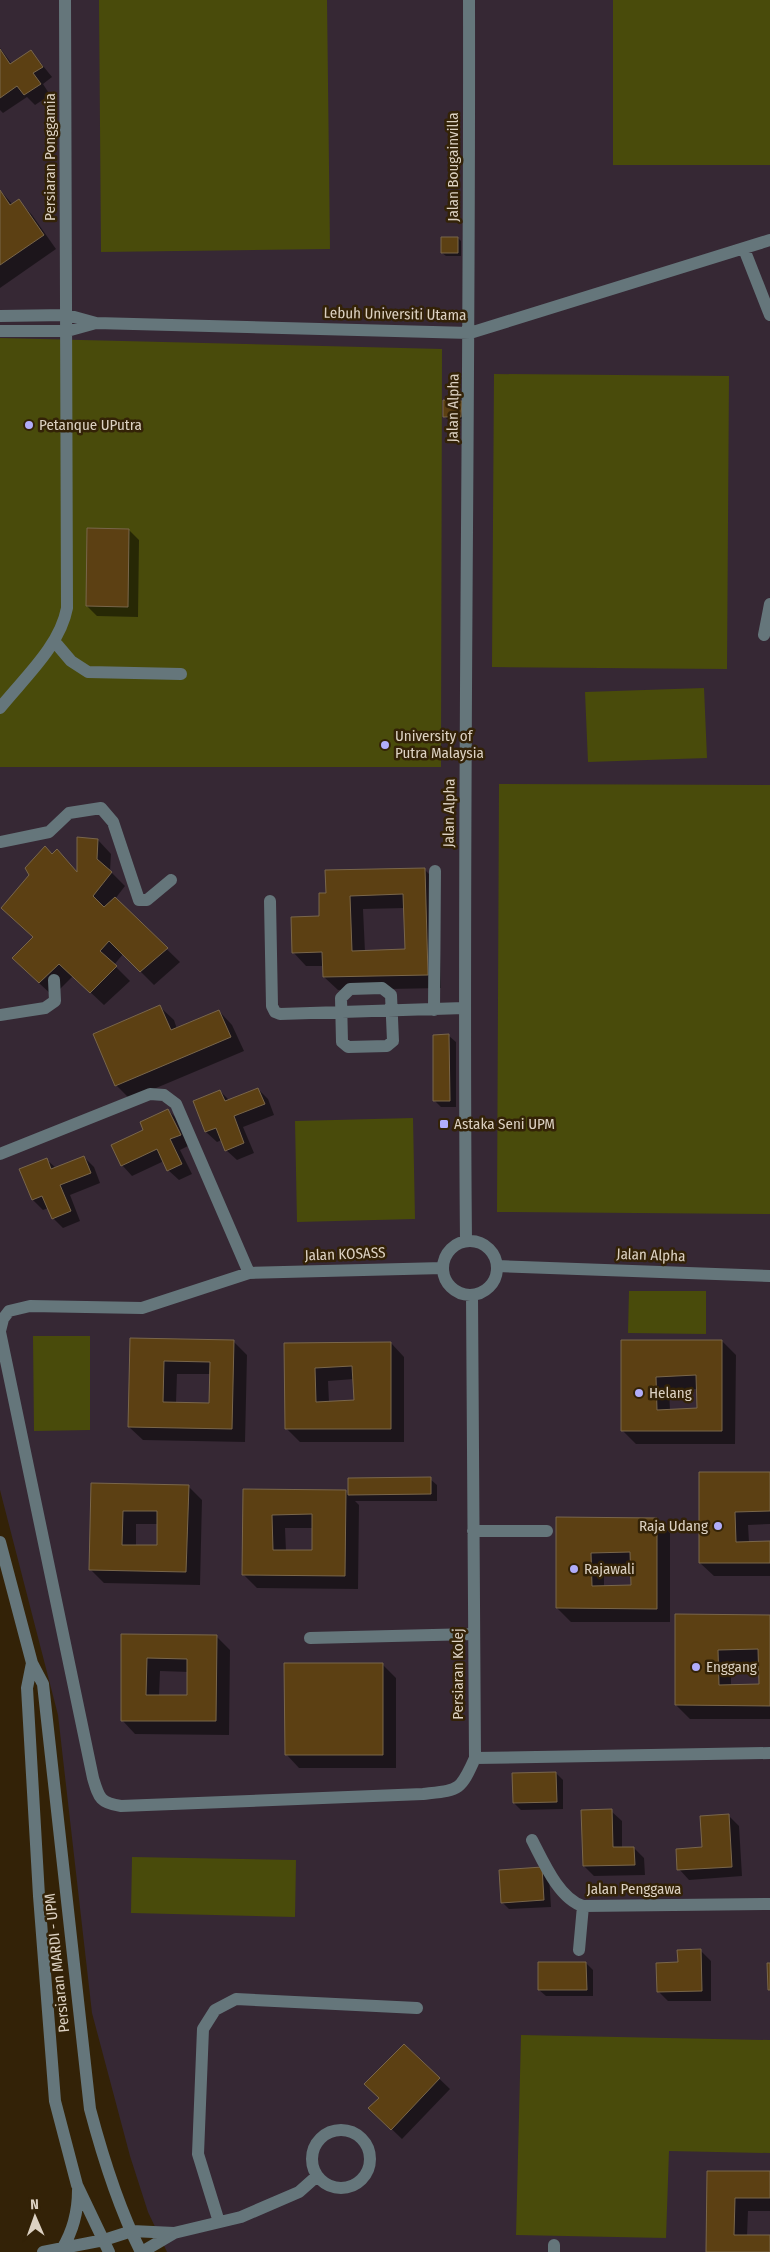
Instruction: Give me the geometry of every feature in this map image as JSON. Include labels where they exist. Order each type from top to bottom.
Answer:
[{"type":"street","name":"Persiaran Ponggamia","points":[[0,708],[54,641],[64,624],[66,608],[68,331],[65,0]]},
{"type":"street","name":"Jalan Bougainvilla","points":[[469,0],[470,333]]},
{"type":"street","name":"Lebuh Universiti Utama","points":[[0,316],[67,314],[96,323],[470,333],[770,240]]},
{"type":"street","points":[[744,249],[770,315]]},
{"type":"street","name":"Lebuh Universiti Utama","points":[[0,331],[68,331],[96,323]]},
{"type":"street","name":"Jalan Alpha","points":[[466,1241],[464,1008],[470,333]]},
{"type":"street","points":[[764,635],[770,604]]},
{"type":"street","points":[[54,641],[71,661],[88,672],[182,674]]},
{"type":"street","points":[[0,842],[49,832],[69,813],[101,808],[113,822],[139,900],[147,900],[171,880]]},
{"type":"street","points":[[434,1010],[435,870]]},
{"type":"street","points":[[270,901],[272,1006],[275,1012],[280,1014],[464,1008]]},
{"type":"street","points":[[0,1015],[45,1008],[55,1002],[54,980]]},
{"type":"street","points":[[382,988],[391,996],[392,1011],[393,1040],[388,1046],[348,1047],[342,1042],[341,998],[350,989],[382,988]]},
{"type":"street","points":[[0,1154],[150,1094],[164,1096],[176,1104],[249,1273]]},
{"type":"street","points":[[466,1241],[475,1241],[490,1250],[497,1266],[494,1283],[480,1294],[472,1295],[454,1290],[447,1283],[443,1268],[445,1257],[450,1250],[466,1241]]},
{"type":"street","name":"Jalan Alpha","points":[[497,1266],[770,1276]]},
{"type":"street","name":"Jalan KOSASS","points":[[0,1332],[3,1319],[9,1311],[30,1306],[142,1308],[249,1273],[443,1268]]},
{"type":"street","name":"Persiaran Kolej","points":[[472,1295],[475,1758]]},
{"type":"street","points":[[0,1332],[93,1778],[98,1795],[106,1804],[121,1806],[452,1791],[459,1787],[466,1779],[475,1758],[770,1753]]},
{"type":"street","points":[[473,1531],[547,1531]]},
{"type":"street","name":"Persiaran MARDI - UPM","points":[[0,1542],[32,1664],[43,1684],[90,2109],[102,2155],[142,2252]]},
{"type":"street","points":[[310,1638],[474,1634]]},
{"type":"street","name":"Persiaran MARDI - UPM","points":[[32,1664],[27,1698],[39,1896],[55,2101],[78,2185],[109,2252]]},
{"type":"street","name":"Jalan Penggawa","points":[[532,1840],[555,1882],[575,1904],[583,1906],[770,1904]]},
{"type":"street","points":[[579,1950],[583,1906]]},
{"type":"street","points":[[220,2222],[198,2154],[203,2029],[215,2010],[236,2000],[417,2008]]},
{"type":"street","points":[[346,2130],[363,2139],[371,2156],[370,2166],[360,2182],[352,2186],[333,2187],[317,2176],[311,2158],[313,2148],[326,2133],[346,2130]]},
{"type":"street","points":[[43,2252],[104,2240],[132,2231],[174,2233],[241,2217],[299,2192],[317,2176]]},
{"type":"street","points":[[62,2249],[71,2234],[78,2205],[78,2185]]},
{"type":"street","points":[[142,2252],[174,2233]]},
{"type":"shaded area","name":"University of Putra Malaysia","points":[[0,0],[770,0],[770,2252],[167,2252],[148,2212],[130,2156],[92,2013],[58,1715],[0,1490]]},
{"type":"shaded area","points":[[99,0],[327,0],[330,249],[101,252]]},
{"type":"shaded area","points":[[613,0],[770,0],[770,165],[613,165]]},
{"type":"shaded area","points":[[0,338],[442,349],[441,767],[0,767]]},
{"type":"shaded area","points":[[494,374],[729,376],[727,669],[492,667]]},
{"type":"shaded area","points":[[704,688],[707,758],[588,762],[585,692]]},
{"type":"shaded area","points":[[499,784],[770,785],[770,1214],[497,1212]]},
{"type":"shaded area","points":[[413,1118],[415,1219],[297,1222],[295,1121]]},
{"type":"shaded area","points":[[629,1291],[706,1291],[706,1334],[628,1333]]},
{"type":"shaded area","points":[[33,1336],[90,1336],[90,1430],[34,1431]]},
{"type":"shaded area","points":[[132,1857],[296,1860],[295,1917],[131,1913]]},
{"type":"shaded area","points":[[521,2035],[770,2040],[770,2153],[669,2151],[666,2238],[516,2235]]},
{"type":"building","points":[[0,49],[10,64],[31,50],[43,67],[33,73],[41,84],[24,95],[17,86],[0,98]]},
{"type":"building","points":[[0,190],[10,205],[19,199],[44,235],[0,265]]},
{"type":"building","points":[[441,237],[458,237],[458,253],[441,253]]},
{"type":"building","points":[[443,400],[462,401],[461,417],[443,417]]},
{"type":"building","points":[[87,528],[129,529],[128,607],[86,606]]},
{"type":"building","points":[[77,837],[98,839],[97,859],[112,872],[93,896],[104,907],[115,897],[168,948],[140,972],[109,941],[100,951],[117,966],[90,993],[59,964],[39,983],[12,958],[33,937],[1,908],[29,875],[25,868],[45,846],[52,854],[57,849],[77,872]]},
{"type":"building","points":[[425,868],[428,975],[323,977],[322,952],[292,953],[291,917],[319,916],[319,893],[326,893],[325,870]],"holes":[[[403,894],[405,949],[352,951],[350,896]]]},
{"type":"building","points":[[160,1005],[171,1030],[219,1010],[231,1037],[115,1086],[93,1034]]},
{"type":"building","points":[[449,1034],[450,1101],[433,1101],[433,1035]]},
{"type":"building","points":[[258,1088],[265,1104],[234,1116],[244,1143],[225,1151],[216,1128],[205,1132],[193,1101],[220,1090],[225,1101]]},
{"type":"building","points":[[168,1109],[181,1135],[170,1139],[182,1164],[167,1171],[157,1149],[121,1166],[111,1145],[143,1130],[140,1122]]},
{"type":"building","points":[[84,1156],[91,1173],[60,1185],[71,1211],[52,1219],[42,1196],[32,1200],[19,1169],[47,1158],[51,1169]]},
{"type":"building","points":[[130,1338],[234,1340],[232,1429],[128,1427]],"holes":[[[164,1361],[210,1362],[209,1403],[163,1402]]]},
{"type":"building","name":"Helang","points":[[621,1340],[722,1340],[722,1431],[621,1431]],"holes":[[[696,1375],[697,1408],[657,1410],[656,1377]]]},
{"type":"building","points":[[391,1342],[391,1429],[285,1429],[284,1343]],"holes":[[[352,1366],[354,1400],[316,1402],[315,1368]]]},
{"type":"building","name":"Raja Udang","points":[[699,1472],[770,1472],[770,1511],[735,1512],[736,1542],[770,1541],[770,1563],[699,1563]]},
{"type":"building","points":[[431,1477],[431,1494],[348,1495],[348,1478]]},
{"type":"building","points":[[91,1483],[189,1485],[186,1572],[89,1570]],"holes":[[[123,1511],[157,1511],[157,1545],[122,1545]]]},
{"type":"building","points":[[243,1489],[346,1490],[345,1576],[242,1575]],"holes":[[[312,1514],[312,1550],[273,1550],[272,1515]]]},
{"type":"building","name":"Rajawali","points":[[556,1517],[657,1518],[657,1609],[556,1608]],"holes":[[[630,1552],[631,1585],[592,1586],[591,1553]]]},
{"type":"building","name":"Enggang","points":[[675,1614],[770,1615],[770,1706],[675,1705]],"holes":[[[758,1649],[759,1684],[719,1685],[718,1650]]]},
{"type":"building","points":[[121,1634],[217,1635],[216,1721],[121,1721]],"holes":[[[147,1658],[187,1659],[187,1695],[146,1695]]]},
{"type":"building","points":[[284,1663],[383,1663],[383,1755],[285,1755]]},
{"type":"building","points":[[556,1772],[557,1802],[513,1803],[512,1773]]},
{"type":"building","points":[[612,1809],[613,1847],[634,1847],[635,1865],[583,1866],[581,1810]]},
{"type":"building","points":[[729,1814],[732,1867],[677,1870],[676,1849],[702,1847],[700,1816]]},
{"type":"building","points":[[542,1867],[544,1900],[501,1903],[499,1870]]},
{"type":"building","points":[[701,1949],[702,1991],[657,1992],[656,1963],[678,1962],[677,1950]]},
{"type":"building","points":[[538,1962],[586,1962],[587,1990],[538,1990]]},
{"type":"building","points":[[767,1963],[770,1963],[770,1990],[768,1990]]},
{"type":"building","points":[[404,2044],[440,2078],[391,2130],[368,2108],[379,2098],[364,2084]]},
{"type":"building","points":[[707,2171],[770,2171],[770,2198],[735,2198],[734,2235],[770,2235],[770,2252],[706,2252]]},
{"type":"place","name":"Petanque UPutra","points":[[29,425]]},
{"type":"place","name":"University of Putra Malaysia","points":[[385,745]]},
{"type":"place","name":"Astaka Seni UPM","points":[[444,1124]]},
{"type":"place","name":"Helang","points":[[639,1393]]},
{"type":"place","name":"Raja Udang","points":[[718,1526]]},
{"type":"place","name":"Rajawali","points":[[574,1569]]},
{"type":"place","name":"Enggang","points":[[696,1667]]}]
